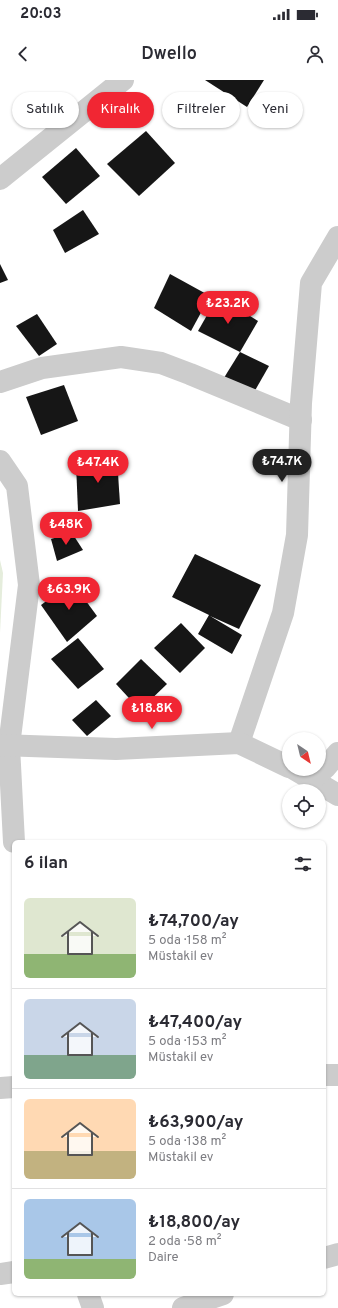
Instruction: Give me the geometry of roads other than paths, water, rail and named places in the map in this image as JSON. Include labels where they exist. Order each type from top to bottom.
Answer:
[{"type":"street","points":[[0,179],[123,80]]},
{"type":"street","points":[[239,743],[283,613],[298,535],[301,420],[311,283],[338,237]]},
{"type":"street","points":[[0,382],[42,368],[121,357],[160,363],[301,420]]},
{"type":"street","points":[[0,461],[17,486],[29,585],[5,745],[6,822],[13,840]]},
{"type":"street","points":[[5,745],[116,748],[239,743],[282,764]]},
{"type":"street","points":[[326,767],[338,753]]},
{"type":"street","points":[[306,776],[338,795]]},
{"type":"street","points":[[326,1075],[338,1075]]},
{"type":"street","points":[[0,1088],[12,1088]]},
{"type":"street","points":[[326,1257],[338,1254]]},
{"type":"street","points":[[0,1274],[12,1272]]},
{"type":"street","points":[[89,1296],[93,1308]]},
{"type":"street","points":[[183,1308],[217,1296]]}]
